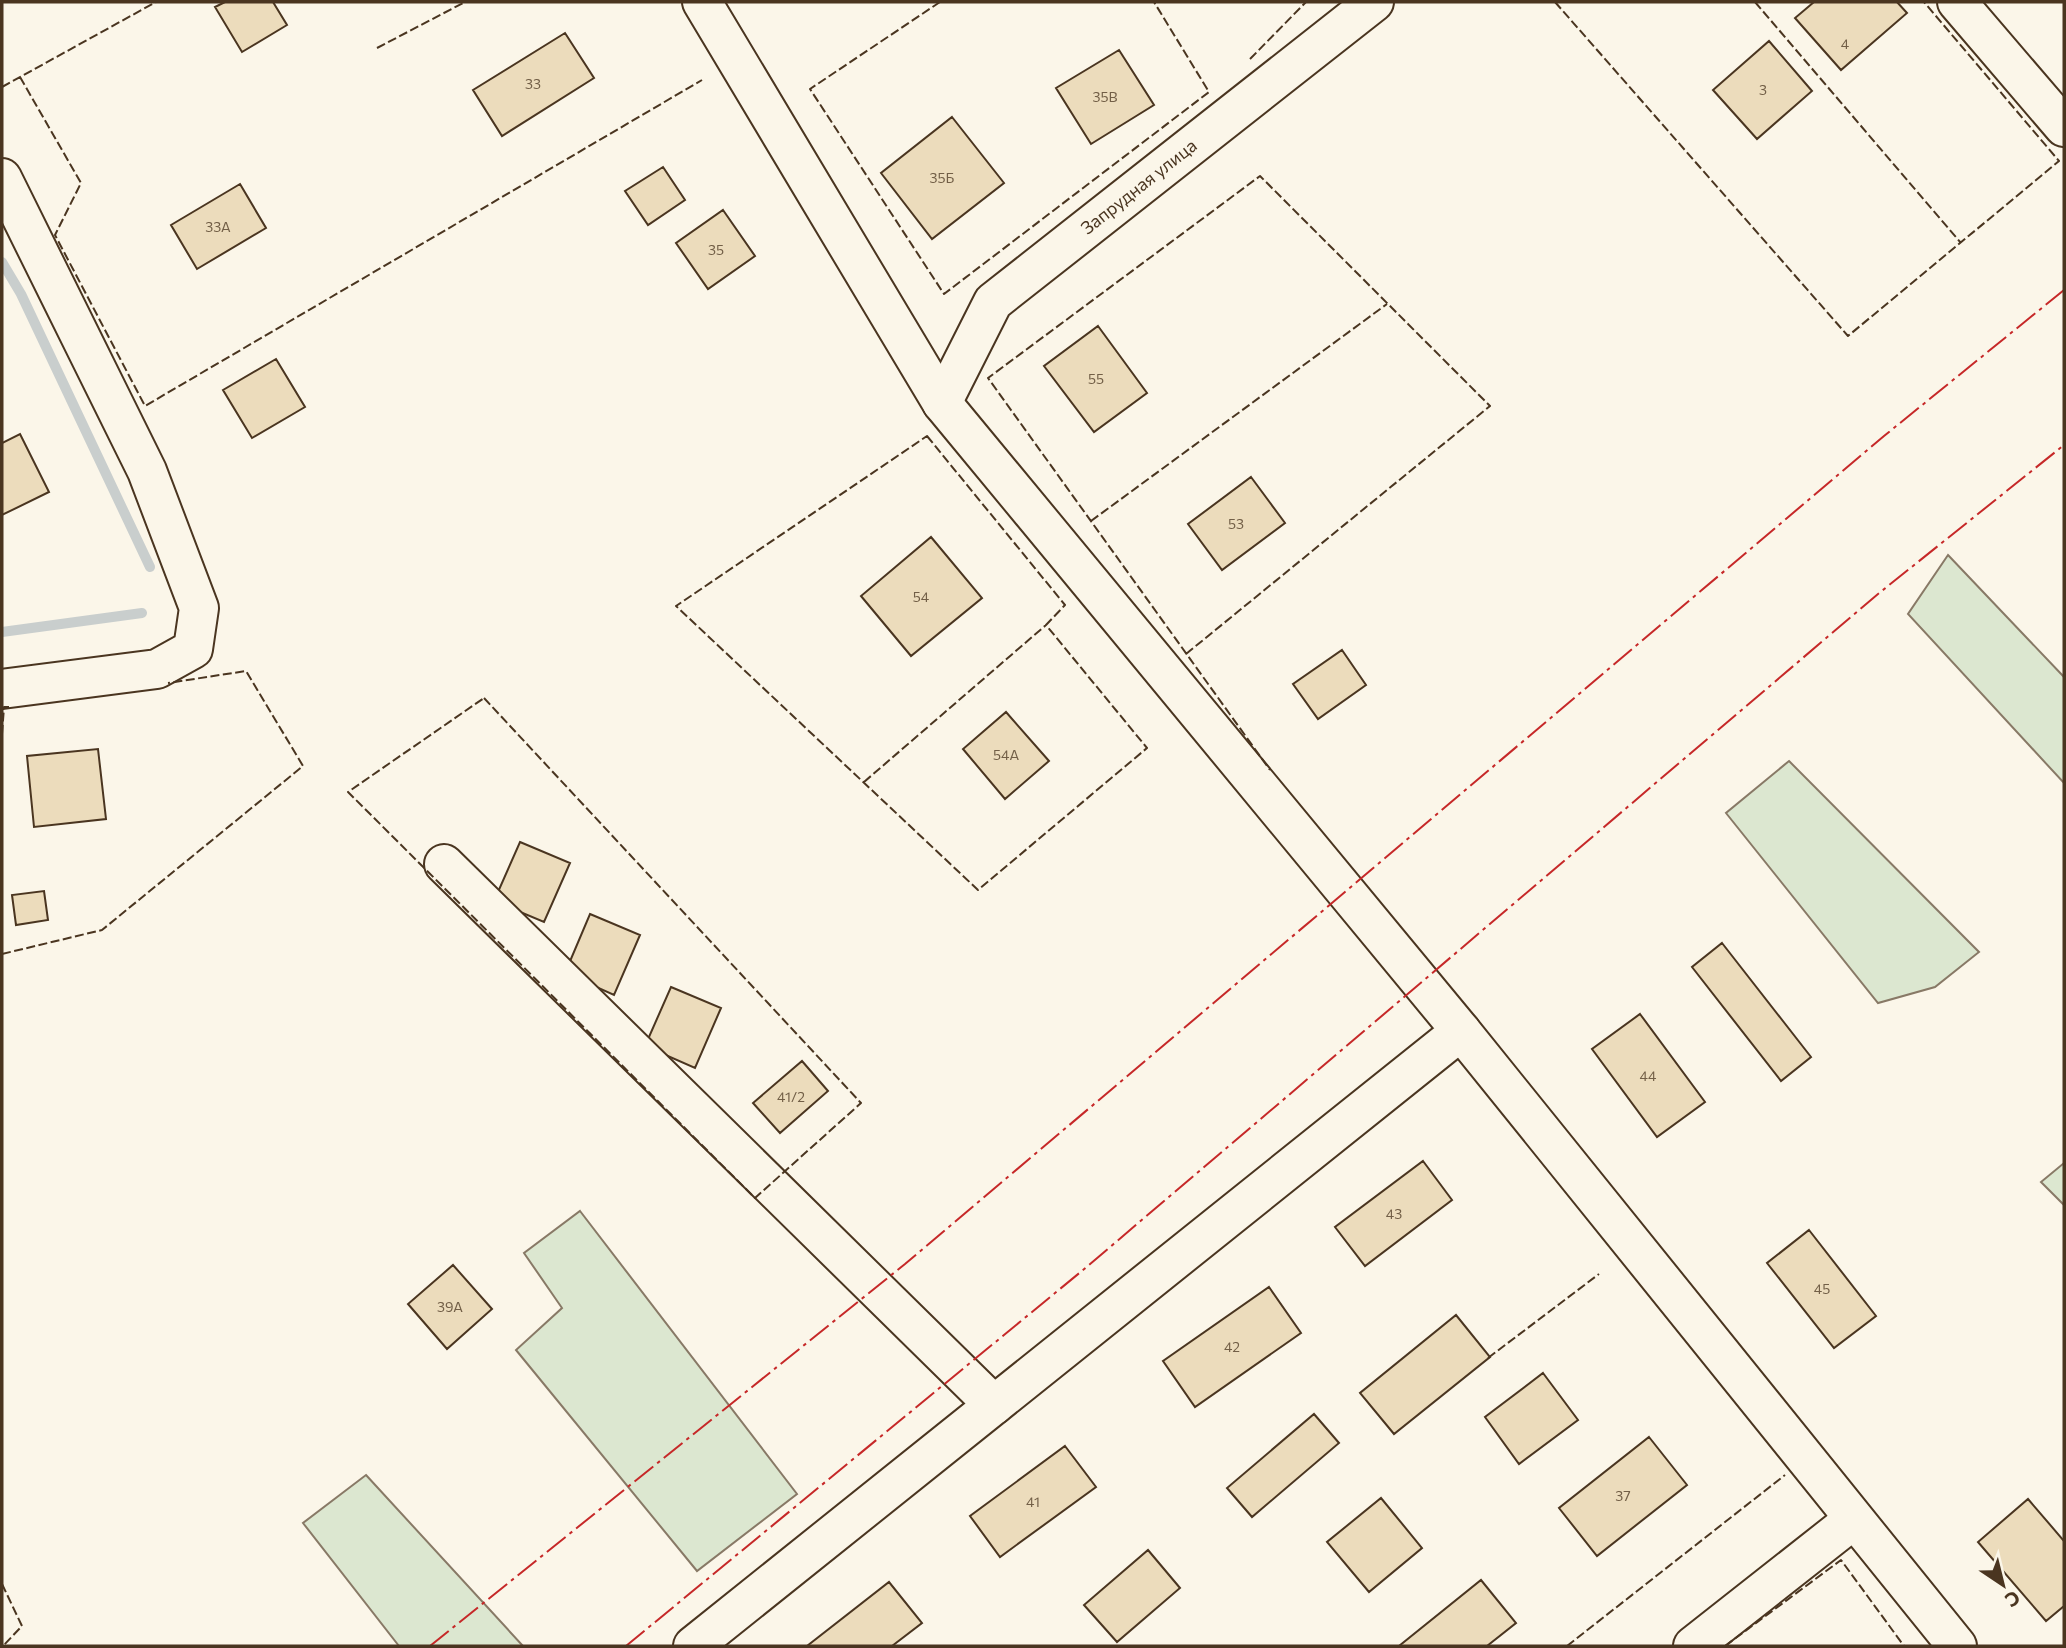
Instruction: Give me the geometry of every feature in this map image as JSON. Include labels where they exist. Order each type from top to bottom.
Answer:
[{"type":"street","points":[[702,2],[943,403],[1461,1031],[1957,1646]]},
{"type":"street","name":"Запрудная улица","points":[[943,403],[993,302],[1374,2]]},
{"type":"street","points":[[1957,2],[2064,127]]},
{"type":"street","points":[[2,178],[147,471],[199,608],[193,649],[157,668],[2,689]]},
{"type":"street","points":[[444,864],[994,1405]]},
{"type":"street","points":[[693,1646],[1461,1031]]},
{"type":"street","points":[[1693,1646],[1853,1520]]},
{"type":"green space","points":[[1948,555],[2064,677],[2064,783],[1908,614]]},
{"type":"green space","points":[[1789,761],[1979,952],[1935,987],[1878,1003],[1726,813]]},
{"type":"green space","points":[[2064,1163],[2064,1205],[2041,1182]]},
{"type":"green space","points":[[580,1211],[797,1494],[697,1571],[516,1350],[562,1308],[524,1253]]},
{"type":"green space","points":[[366,1475],[523,1646],[399,1646],[303,1523]]},
{"type":"building","points":[[225,2],[273,2],[287,25],[242,52],[215,7]]},
{"type":"building","points":[[1814,2],[1897,2],[1907,13],[1841,70],[1795,18]]},
{"type":"building","points":[[565,33],[594,78],[502,136],[473,90]]},
{"type":"building","points":[[1769,41],[1812,91],[1757,139],[1713,90]]},
{"type":"building","points":[[1119,50],[1154,105],[1091,144],[1056,88]]},
{"type":"building","points":[[952,117],[1004,183],[932,239],[881,173]]},
{"type":"building","points":[[663,167],[685,200],[648,225],[625,191]]},
{"type":"building","points":[[240,184],[266,228],[197,269],[171,225]]},
{"type":"building","points":[[723,210],[755,256],[708,289],[676,243]]},
{"type":"building","points":[[1098,326],[1147,393],[1094,432],[1044,366]]},
{"type":"building","points":[[276,359],[305,407],[252,438],[223,390]]},
{"type":"building","points":[[20,434],[49,492],[2,515],[2,443]]},
{"type":"building","points":[[1251,477],[1285,523],[1222,570],[1188,524]]},
{"type":"building","points":[[931,537],[982,598],[911,656],[861,596]]},
{"type":"building","points":[[1342,650],[1366,685],[1318,719],[1293,684]]},
{"type":"building","points":[[1006,712],[1049,761],[1005,799],[963,749]]},
{"type":"building","points":[[98,749],[106,819],[34,827],[27,756]]},
{"type":"building","points":[[520,842],[570,863],[544,922],[494,901]]},
{"type":"building","points":[[44,891],[48,920],[16,925],[12,895]]},
{"type":"building","points":[[590,914],[640,935],[614,995],[565,973]]},
{"type":"building","points":[[1722,943],[1811,1057],[1781,1081],[1692,967]]},
{"type":"building","points":[[671,987],[721,1008],[695,1068],[645,1046]]},
{"type":"building","points":[[1640,1014],[1705,1102],[1657,1137],[1592,1049]]},
{"type":"building","points":[[802,1061],[828,1091],[780,1133],[753,1103]]},
{"type":"building","points":[[1423,1161],[1452,1200],[1365,1266],[1335,1227]]},
{"type":"building","points":[[1809,1230],[1876,1316],[1834,1348],[1767,1263]]},
{"type":"building","points":[[453,1265],[492,1309],[447,1349],[408,1304]]},
{"type":"building","points":[[1269,1287],[1301,1333],[1195,1407],[1163,1361]]},
{"type":"building","points":[[1456,1315],[1490,1357],[1394,1434],[1360,1393]]},
{"type":"building","points":[[1543,1373],[1578,1420],[1519,1464],[1485,1417]]},
{"type":"building","points":[[1314,1414],[1339,1443],[1252,1517],[1227,1488]]},
{"type":"building","points":[[1649,1437],[1687,1485],[1597,1556],[1559,1508]]},
{"type":"building","points":[[1065,1446],[1096,1487],[1000,1557],[970,1516]]},
{"type":"building","points":[[1381,1498],[1422,1548],[1369,1592],[1327,1542]]},
{"type":"building","points":[[2028,1499],[2064,1541],[2064,1606],[2046,1621],[1978,1542]]},
{"type":"building","points":[[1148,1550],[1180,1588],[1117,1642],[1084,1605]]},
{"type":"building","points":[[1481,1580],[1516,1623],[1487,1646],[1399,1646]]},
{"type":"building","points":[[889,1582],[922,1623],[892,1646],[807,1646]]},
{"type":"waterway","points":[[2,262],[21,294],[150,567]]},
{"type":"waterway","points":[[2,632],[142,613]]},
{"type":"fence","points":[[2,87],[156,2]]},
{"type":"fence","points":[[377,48],[465,2]]},
{"type":"fence","points":[[940,2],[810,89],[944,294],[1209,92],[1154,2]]},
{"type":"fence","points":[[1250,59],[1306,2]]},
{"type":"fence","points":[[1555,2],[1848,336],[2059,161],[1924,2]]},
{"type":"fence","points":[[1755,2],[1961,243]]},
{"type":"fence","points":[[20,77],[81,183],[55,235],[145,406],[702,80]]},
{"type":"fence","points":[[1186,654],[1490,406],[1260,176],[988,378],[1270,770]]},
{"type":"fence","points":[[1091,521],[1387,304]]},
{"type":"fence","points":[[927,436],[1065,605],[1046,625],[1147,748],[978,890],[676,606],[927,436]]},
{"type":"fence","points":[[864,782],[1046,625]]},
{"type":"fence","points":[[2,954],[102,930],[303,766],[246,671],[168,683]]},
{"type":"fence","points":[[484,698],[861,1103],[755,1198],[348,792],[484,698]]},
{"type":"fence","points":[[2,734],[4,707],[9,707]]},
{"type":"fence","points":[[1488,1358],[1599,1274]]},
{"type":"fence","points":[[1567,1646],[1785,1475]]},
{"type":"fence","points":[[1725,1646],[1841,1560],[1904,1646]]},
{"type":"fence","points":[[2,1584],[22,1626],[3,1646]]},
{"type":"power","points":[[430,1646],[905,1264],[1884,436],[2064,290]]},
{"type":"power","points":[[626,1646],[1083,1270],[1878,594],[2064,445]]}]
